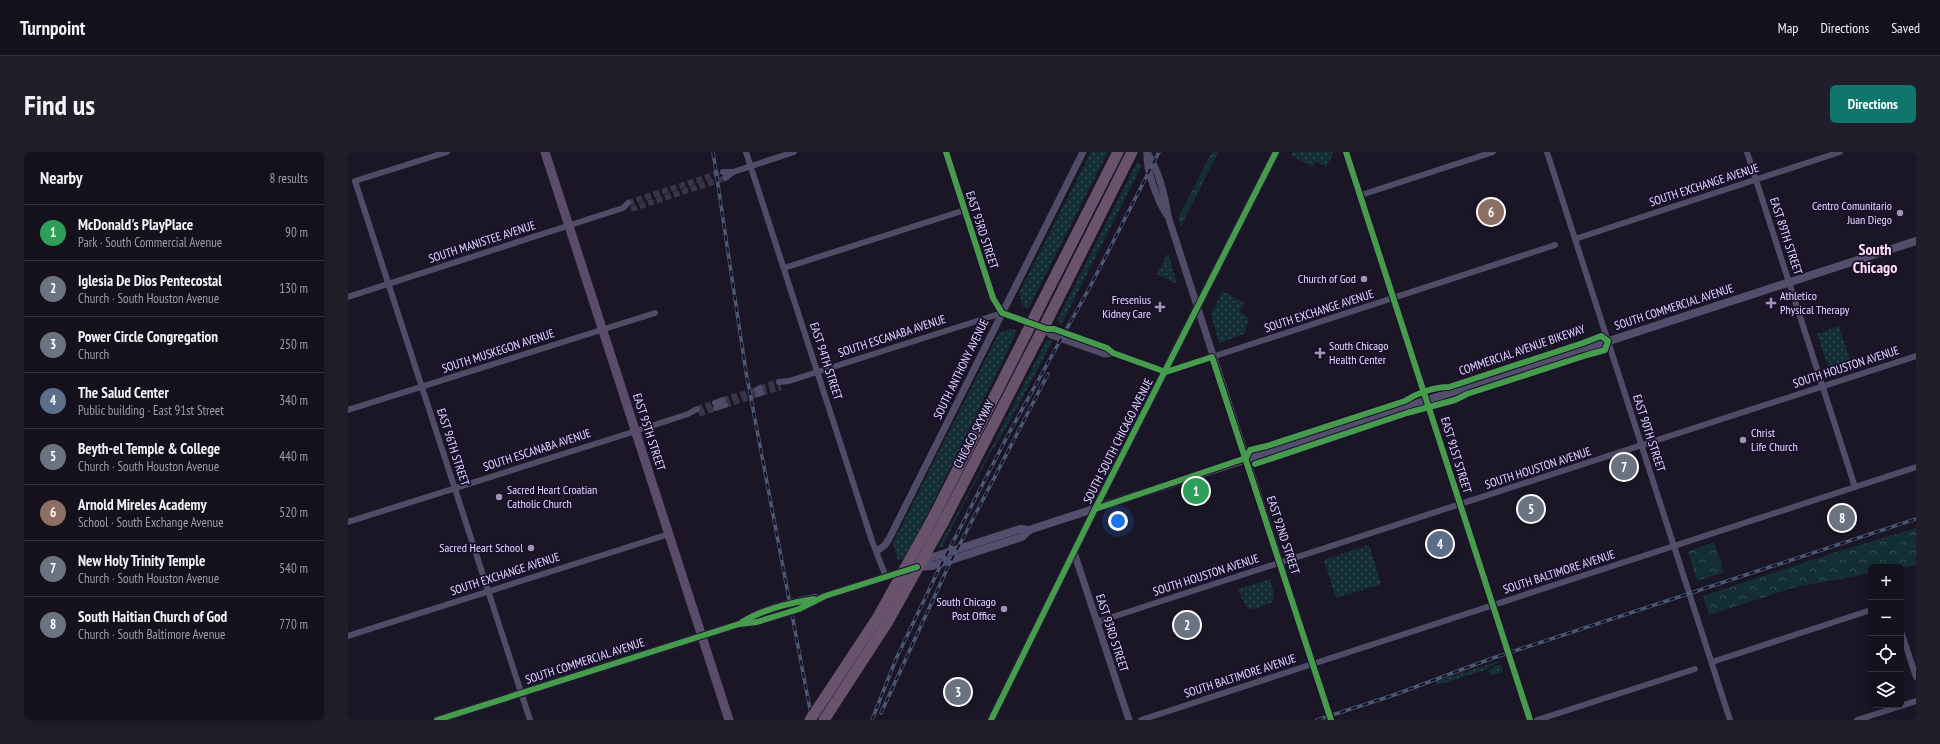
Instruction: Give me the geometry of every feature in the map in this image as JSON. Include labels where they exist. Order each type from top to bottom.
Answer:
[{"type":"highway","name":"CHICAGO SKYWAY","points":[[810,720],[878,617],[934,516],[1118,152]]},
{"type":"highway","name":"CHICAGO SKYWAY","points":[[824,720],[887,623],[944,521],[1132,152]]},
{"type":"main road","name":"EAST 95TH STREET","points":[[545,152],[729,720]]},
{"type":"main road","name":"SOUTH SOUTH CHICAGO AVENUE","points":[[991,720],[1095,509],[1166,372],[1276,152]]},
{"type":"main road","name":"SOUTH COMMERCIAL AVENUE","points":[[437,720],[703,636],[739,624],[754,615],[789,604],[826,596],[916,567],[932,566],[1022,537],[1029,530],[1246,458],[1916,241]]},
{"type":"street","name":"EAST 96TH STREET","points":[[447,152],[355,181],[530,720]]},
{"type":"street","name":"EAST 94TH STREET","points":[[746,152],[886,577]]},
{"type":"street","points":[[724,175],[794,152]]},
{"type":"street","name":"EAST 93RD STREET","points":[[946,152],[995,303],[1002,313]]},
{"type":"street","name":"SOUTH ANTHONY AVENUE","points":[[877,551],[885,545],[889,539],[1083,152]]},
{"type":"street","name":"EAST 92ND STREET","points":[[1147,152],[1152,160],[1162,190],[1168,216],[1212,357],[1331,720]]},
{"type":"street","name":"EAST 91ST STREET","points":[[1346,152],[1530,720]]},
{"type":"street","points":[[1360,195],[1493,152]]},
{"type":"street","name":"EAST 90TH STREET","points":[[1547,152],[1730,720]]},
{"type":"street","name":"EAST 89TH STREET","points":[[1747,152],[1855,487]]},
{"type":"street","name":"SOUTH EXCHANGE AVENUE","points":[[1575,239],[1840,152]]},
{"type":"street","name":"SOUTH MANISTEE AVENUE","points":[[348,297],[627,207]]},
{"type":"street","points":[[784,268],[965,210]]},
{"type":"street","name":"SOUTH EXCHANGE AVENUE","points":[[1166,372],[1555,245]]},
{"type":"street","name":"SOUTH MUSKEGON AVENUE","points":[[348,410],[655,313]]},
{"type":"street","points":[[1002,313],[1047,329],[1054,329],[1107,348],[1113,353],[1166,372]]},
{"type":"street","name":"SOUTH ESCANABA AVENUE","points":[[780,385],[1002,313]]},
{"type":"street","name":"SOUTH HOUSTON AVENUE","points":[[1097,622],[1916,356]]},
{"type":"street","points":[[715,406],[724,403]]},
{"type":"street","name":"SOUTH ESCANABA AVENUE","points":[[348,522],[698,411]]},
{"type":"street","name":"SOUTH BALTIMORE AVENUE","points":[[1141,720],[1916,467]]},
{"type":"street","name":"SOUTH EXCHANGE AVENUE","points":[[348,636],[669,534]]},
{"type":"street","name":"EAST 93RD STREET","points":[[1074,552],[1129,720]]},
{"type":"street","points":[[1712,662],[1868,611]]},
{"type":"street","points":[[1903,636],[1916,676]]},
{"type":"street","points":[[1537,720],[1694,669]]},
{"type":"street","points":[[1857,720],[1916,701]]},
{"type":"green space","points":[[1091,152],[1108,152],[1028,309],[1023,306],[1019,293]]},
{"type":"green space","points":[[1212,152],[1218,152],[1181,227],[1178,218]]},
{"type":"green space","points":[[1293,152],[1334,152],[1326,167],[1316,161],[1312,167],[1291,155]]},
{"type":"green space","points":[[1137,162],[1142,165],[1061,325],[1057,320]]},
{"type":"green space","points":[[1168,253],[1177,284],[1157,274]]},
{"type":"green space","points":[[1223,291],[1244,303],[1240,312],[1249,318],[1244,334],[1219,343],[1211,314]]},
{"type":"green space","points":[[1839,326],[1852,366],[1830,372],[1817,334]]},
{"type":"green space","points":[[1011,329],[1017,331],[928,513],[904,558],[898,560],[893,543],[999,333]]},
{"type":"green space","points":[[1053,340],[1016,410],[986,461],[942,547],[937,548],[961,507],[1046,341]]},
{"type":"green space","points":[[1916,528],[1916,565],[1904,567],[1904,564],[1868,564],[1868,574],[1792,588],[1709,615],[1703,596],[1836,552]]},
{"type":"green space","points":[[1714,542],[1724,572],[1697,581],[1688,551]]},
{"type":"green space","points":[[1369,545],[1381,584],[1336,598],[1324,560]]},
{"type":"green space","points":[[1270,579],[1274,594],[1272,602],[1256,609],[1248,608],[1238,589]]},
{"type":"green space","points":[[1500,661],[1488,669],[1434,686],[1438,681]]},
{"type":"green space","points":[[1501,664],[1503,672],[1491,675],[1489,671],[1495,666]]},
{"type":"tunnel","points":[[628,203],[723,172]]},
{"type":"tunnel","points":[[631,209],[725,178]]},
{"type":"tunnel","points":[[760,388],[779,382]]},
{"type":"tunnel","points":[[761,393],[781,387]]},
{"type":"tunnel","points":[[723,400],[757,390]]},
{"type":"tunnel","points":[[725,405],[758,394]]},
{"type":"tunnel","points":[[697,409],[715,403]]},
{"type":"tunnel","points":[[699,414],[716,408]]},
{"type":"railway","points":[[713,152],[746,372],[812,720]]},
{"type":"railway","points":[[872,720],[896,659],[938,571],[1009,433],[1091,285],[1159,152]]},
{"type":"railway","points":[[881,713],[948,567],[1048,374]]},
{"type":"railway","points":[[1317,720],[1394,695],[1490,659],[1916,519]]},
{"type":"cycle path","points":[[946,152],[993,298],[1002,313],[1047,329],[1054,329],[1107,348],[1113,353],[1166,372],[1212,357],[1331,720]]},
{"type":"cycle path","points":[[991,720],[1095,509],[1276,152]]},
{"type":"cycle path","points":[[1346,152],[1530,720]]},
{"type":"cycle path","name":"COMMERCIAL AVENUE BIKEWAY","points":[[1246,458],[1250,450],[1267,446],[1405,401],[1426,391],[1449,387],[1601,336],[1608,341],[1605,350],[1467,394],[1455,400],[1407,413],[1255,464]]},
{"type":"cycle path","points":[[1095,509],[1246,458]]},
{"type":"cycle path","points":[[437,720],[739,624],[757,622],[799,609],[825,596],[917,567]]},
{"type":"cycle path","points":[[742,622],[759,613],[776,607],[814,599]]},
{"type":"place","name":"Arnold Mireles Academy","points":[[1491,212]]},
{"type":"place","name":"Centro Comunitario Juan Diego","points":[[1900,213]]},
{"type":"place","name":"Church of God","points":[[1364,279]]},
{"type":"place","name":"Athletico Physical Therapy","points":[[1771,303]]},
{"type":"place","name":"Fresenius Kidney Care","points":[[1160,307]]},
{"type":"place","name":"South Chicago Health Center","points":[[1320,353]]},
{"type":"place","name":"Christ Life Church","points":[[1743,440]]},
{"type":"place","name":"New Holy Trinity Temple","points":[[1624,467]]},
{"type":"place","name":"McDonald's PlayPlace","points":[[1196,491]]},
{"type":"place","name":"Sacred Heart Croatian Catholic Church","points":[[499,497]]},
{"type":"place","name":"Beyth-el Temple & College","points":[[1531,509]]},
{"type":"place","name":"South Haitian Church of God","points":[[1842,518]]},
{"type":"place","name":"The Salud Center","points":[[1440,544]]},
{"type":"place","name":"Sacred Heart School","points":[[531,548]]},
{"type":"place","name":"South Chicago Post Office","points":[[1004,609]]},
{"type":"place","name":"Iglesia De Dios Pentecostal","points":[[1187,625]]},
{"type":"place","name":"Power Circle Congregation","points":[[958,692]]},
{"type":"district","name":"South Chicago","points":[[1875,258]]}]
